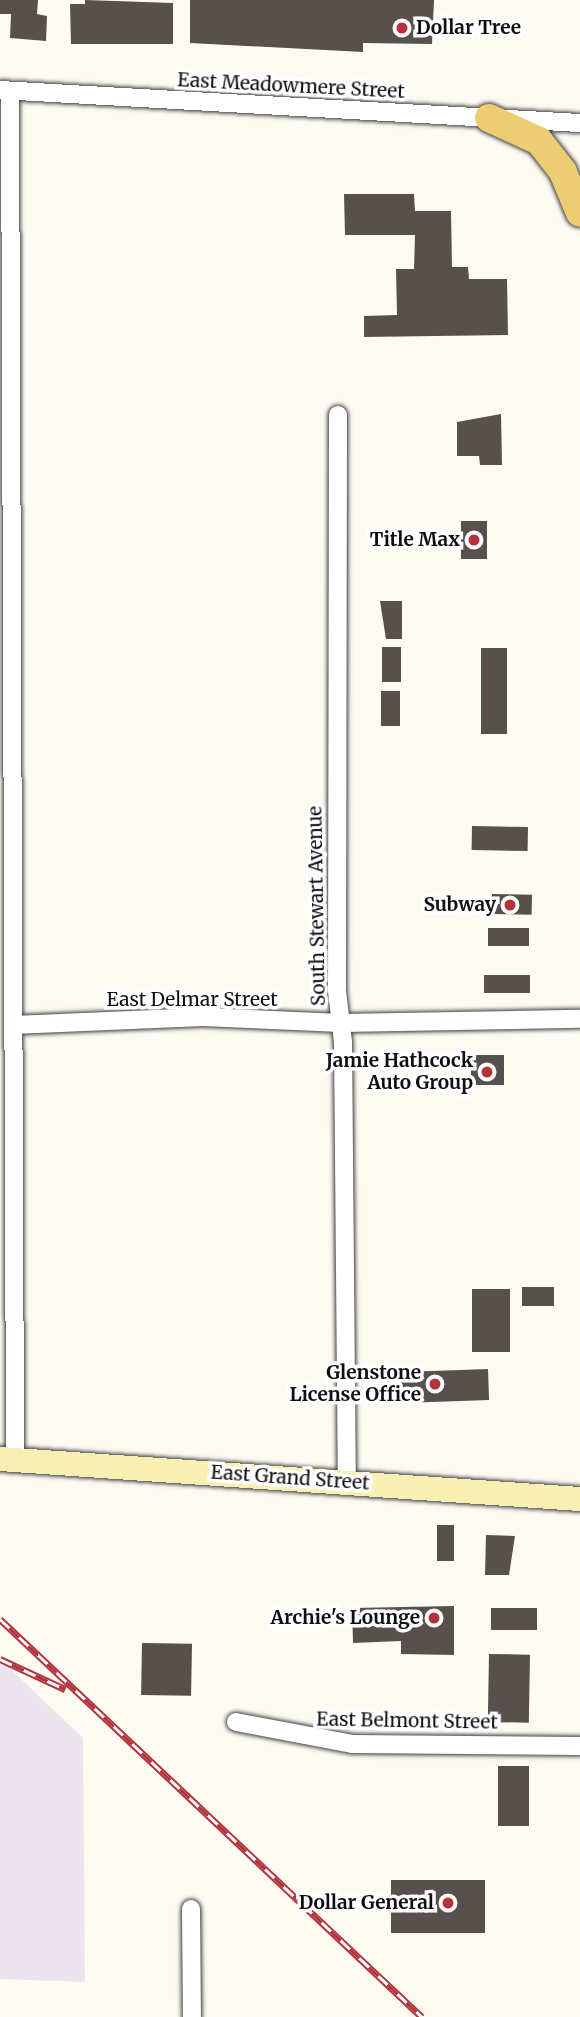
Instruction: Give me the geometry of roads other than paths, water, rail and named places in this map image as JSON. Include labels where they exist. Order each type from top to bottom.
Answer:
[{"type":"main road","points":[[489,118],[527,132],[549,151],[580,212]]},
{"type":"main road","name":"East Grand Street","points":[[7,1460],[347,1481],[580,1499]]},
{"type":"street","name":"East Meadowmere Street","points":[[5,91],[580,123]]},
{"type":"street","points":[[5,91],[13,1025],[7,1460]]},
{"type":"street","name":"South Stewart Avenue","points":[[338,415],[341,1023],[347,1481]]},
{"type":"street","name":"East Delmar Street","points":[[13,1025],[203,1017],[341,1023],[580,1019]]},
{"type":"street","name":"East Belmont Street","points":[[236,1722],[352,1744],[580,1745]]},
{"type":"street","points":[[191,1909],[192,2017]]},
{"type":"railway","points":[[0,1619],[422,2017]]},
{"type":"railway","points":[[0,1659],[65,1689]]},
{"type":"place","name":"Dollar Tree","points":[[402,28]]},
{"type":"place","name":"Title Max","points":[[474,540]]},
{"type":"place","name":"Subway","points":[[510,905]]},
{"type":"place","name":"Jamie Hathcock Auto Group","points":[[487,1072]]},
{"type":"place","name":"Glenstone License Office","points":[[435,1384]]},
{"type":"place","name":"Archie's Lounge","points":[[434,1618]]},
{"type":"place","name":"Dollar General","points":[[448,1903]]}]
